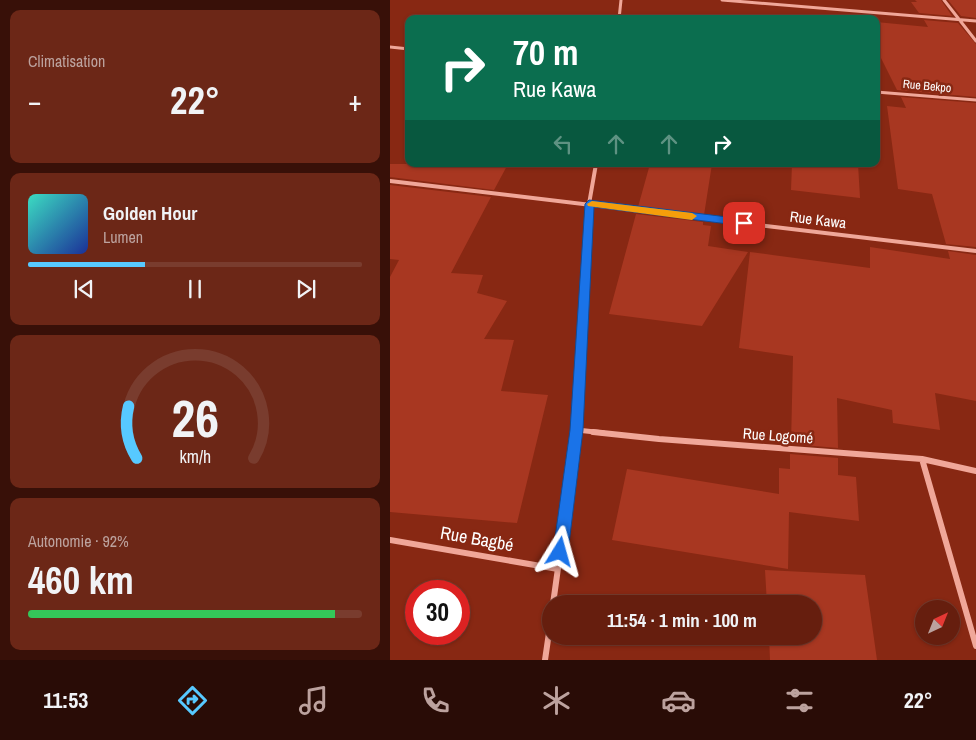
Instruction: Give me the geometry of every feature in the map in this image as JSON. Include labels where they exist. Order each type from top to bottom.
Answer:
[{"type":"street","points":[[619,15],[621,0]]},
{"type":"street","points":[[722,0],[976,21]]},
{"type":"street","points":[[944,0],[956,19],[976,41]]},
{"type":"street","points":[[390,47],[405,49]]},
{"type":"street","name":"Rue Bekpo","points":[[880,92],[976,100]]},
{"type":"street","points":[[554,595],[577,430],[589,204],[595,167]]},
{"type":"street","name":"Rue Kawa","points":[[390,181],[976,251]]},
{"type":"street","name":"Rue Logomé","points":[[577,430],[659,439],[922,459],[976,471]]},
{"type":"street","points":[[922,459],[976,646]]},
{"type":"street","name":"Rue Bagbé","points":[[390,540],[558,569]]},
{"type":"street","points":[[545,660],[547,645]]},
{"type":"building","points":[[915,0],[941,0],[952,16],[919,13],[911,2],[917,2]]},
{"type":"building","points":[[948,0],[976,0],[976,18],[961,16]]},
{"type":"building","points":[[924,20],[958,23],[976,44],[976,97],[897,90],[880,56],[880,22],[928,27]]},
{"type":"building","points":[[901,97],[976,103],[976,247],[946,244],[932,194],[898,189],[887,106],[906,108]]},
{"type":"building","points":[[390,164],[405,164],[405,167],[506,167],[494,190],[390,177]]},
{"type":"building","points":[[649,167],[712,167],[704,215],[638,207]]},
{"type":"building","points":[[792,167],[858,167],[860,198],[791,190]]},
{"type":"building","points":[[390,185],[491,197],[451,273],[483,275],[477,293],[507,301],[484,339],[514,340],[501,391],[548,395],[517,523],[390,512],[390,277],[399,260],[390,259]]},
{"type":"building","points":[[636,214],[703,222],[703,225],[711,226],[708,246],[748,252],[702,326],[609,314]]},
{"type":"building","points":[[870,247],[950,259],[948,251],[976,255],[976,401],[935,393],[940,430],[893,423],[892,410],[837,398],[838,448],[791,444],[793,356],[739,348],[750,252],[870,268]]},
{"type":"building","points":[[790,454],[838,458],[838,475],[856,477],[859,521],[789,512],[788,569],[612,540],[627,469],[779,494],[779,468],[790,469]]},
{"type":"building","points":[[765,570],[865,575],[877,660],[770,660],[769,645],[822,645],[822,595],[766,595]]},
{"type":"slow traffic","points":[[592,204],[692,216]]},
{"type":"route","points":[[560,552],[577,430],[589,204],[744,223]]}]
